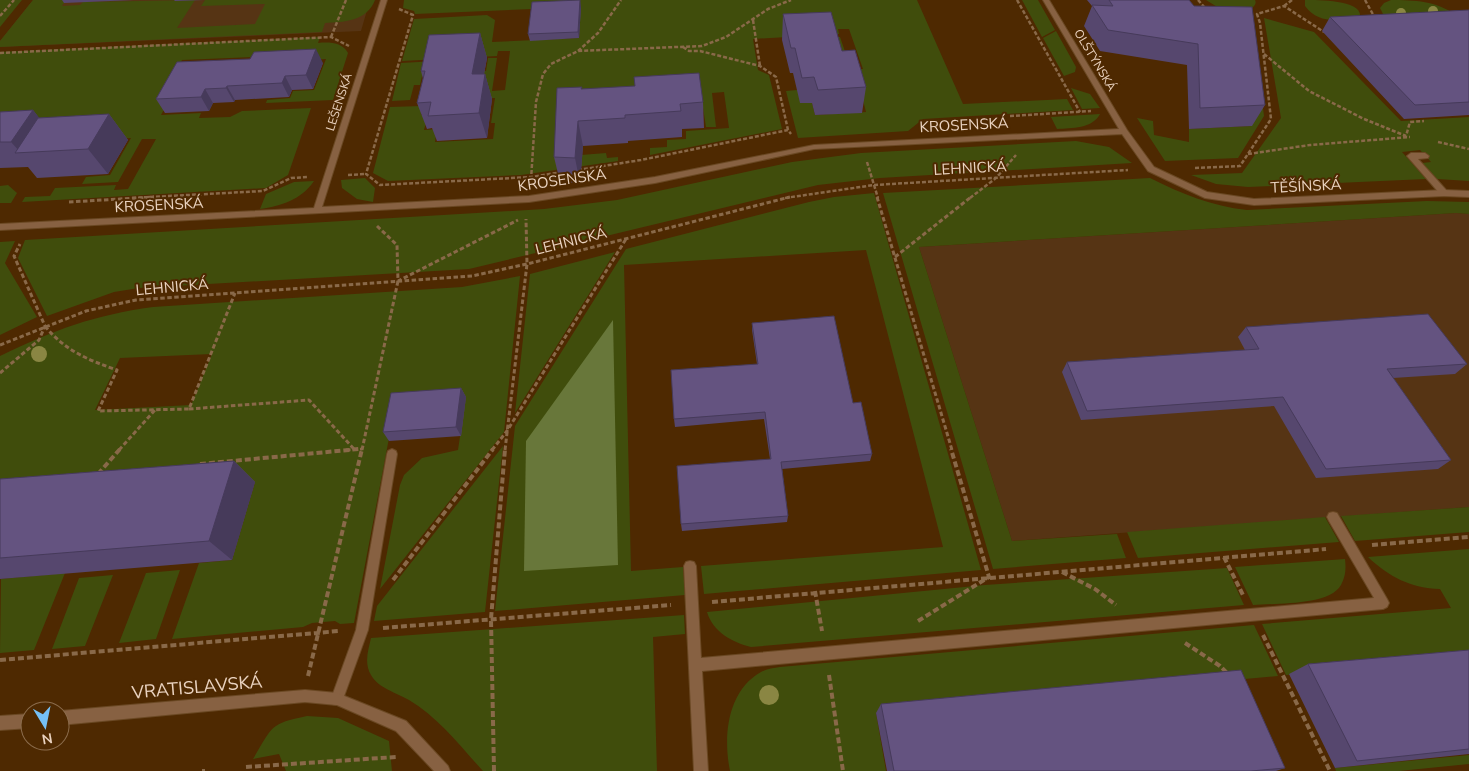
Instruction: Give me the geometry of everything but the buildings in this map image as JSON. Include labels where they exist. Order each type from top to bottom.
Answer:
[{"type":"street","name":"LEŠENSKÁ","points":[[317,210],[384,0]]},
{"type":"street","name":"OLŠTÝNSKÁ","points":[[1046,0],[1124,131],[1151,169]]},
{"type":"street","name":"KROSENSKÁ","points":[[0,227],[529,199],[655,180],[814,147],[1124,131]]},
{"type":"street","points":[[1425,156],[1411,156],[1444,193]]},
{"type":"street","name":"TĚŠÍNSKÁ","points":[[1151,169],[1205,195],[1254,202],[1444,193],[1469,194]]},
{"type":"street","points":[[336,699],[362,630],[392,454]]},
{"type":"street","points":[[695,665],[1383,603],[1333,517]]},
{"type":"street","points":[[690,566],[701,771]]},
{"type":"street","name":"VRATISLAVSKÁ","points":[[70,717],[305,696],[336,699],[401,726],[443,771]]},
{"type":"street","points":[[0,724],[20,722]]},
{"type":"path","points":[[0,16],[14,0]]},
{"type":"path","points":[[331,37],[346,0]]},
{"type":"path","points":[[578,51],[598,33],[621,0]]},
{"type":"path","points":[[529,199],[539,82],[547,67],[560,58],[578,51],[714,44],[775,5],[790,0]]},
{"type":"path","points":[[1017,0],[1080,112]]},
{"type":"path","points":[[1198,0],[1210,15]]},
{"type":"path","points":[[1191,168],[1240,166],[1271,119],[1257,14],[1284,6],[1292,0]]},
{"type":"path","points":[[1365,0],[1376,19]]},
{"type":"path","points":[[1284,6],[1325,32]]},
{"type":"path","points":[[399,9],[413,15],[366,174],[380,185],[531,177],[568,171]]},
{"type":"path","points":[[753,20],[760,66]]},
{"type":"path","points":[[0,53],[331,37],[366,55]]},
{"type":"path","points":[[683,47],[689,51],[700,51],[760,66],[776,77],[788,130],[794,136]]},
{"type":"path","points":[[1263,53],[1309,91],[1364,119],[1415,138]]},
{"type":"path","points":[[1004,117],[1112,110]]},
{"type":"path","points":[[1406,136],[1410,122],[1424,121],[1420,116]]},
{"type":"path","points":[[577,170],[641,160],[788,130]]},
{"type":"path","points":[[896,257],[996,178],[1032,135]]},
{"type":"path","points":[[1248,154],[1310,145],[1391,139],[1406,136]]},
{"type":"path","points":[[1433,141],[1469,149]]},
{"type":"path","points":[[866,161],[896,257],[989,577]]},
{"type":"path","name":"LEHNICKÁ","points":[[0,345],[86,311],[136,300],[472,276],[527,264],[795,196],[874,185],[1151,169]]},
{"type":"path","points":[[308,678],[362,449],[398,281],[397,245],[372,220],[380,185]]},
{"type":"path","points":[[398,281],[526,216],[527,264],[507,431],[491,620],[494,771]]},
{"type":"path","points":[[389,586],[507,431],[626,238]]},
{"type":"path","points":[[189,409],[235,293]]},
{"type":"path","points":[[46,326],[54,338],[88,361],[117,370],[98,411],[189,409],[310,400],[354,449]]},
{"type":"path","points":[[98,474],[156,410]]},
{"type":"path","points":[[196,464],[362,449]]},
{"type":"path","points":[[88,474],[108,473]]},
{"type":"path","points":[[372,628],[692,604],[1469,537]]},
{"type":"path","points":[[1224,557],[1244,597]]},
{"type":"path","points":[[1061,571],[1095,589],[1119,606]]},
{"type":"path","points":[[912,626],[989,577]]},
{"type":"path","points":[[815,592],[822,633]]},
{"type":"path","points":[[1152,624],[1173,635],[1220,666],[1232,679]]},
{"type":"path","points":[[0,660],[343,631]]},
{"type":"path","points":[[1262,634],[1330,771]]},
{"type":"path","points":[[828,670],[843,771]]},
{"type":"path","points":[[246,767],[396,756],[402,764]]},
{"type":"shaded area","points":[[33,0],[370,0],[361,31],[0,47],[0,41]]},
{"type":"shaded area","points":[[1456,213],[1469,214],[1469,507],[1012,541],[919,247]]},
{"type":"green space","points":[[0,0],[22,0],[0,27]]},
{"type":"green space","points":[[33,0],[66,0],[62,6],[80,5],[83,2],[195,0],[177,28],[255,24],[265,4],[201,6],[205,0],[375,0],[367,12],[361,16],[348,21],[325,23],[322,32],[0,47],[0,41]]},
{"type":"green space","points":[[404,0],[917,0],[963,104],[1067,99],[1073,110],[923,119],[908,131],[798,138],[786,91],[797,90],[812,103],[815,115],[866,112],[863,100],[828,37],[840,37],[851,69],[863,69],[849,29],[838,29],[839,34],[753,39],[758,70],[769,75],[782,129],[650,155],[650,148],[667,147],[667,140],[686,139],[686,131],[729,128],[724,92],[712,93],[716,127],[706,127],[701,95],[587,114],[581,155],[606,153],[607,158],[618,157],[618,161],[521,175],[388,181],[373,173],[390,107],[422,106],[421,115],[428,115],[424,130],[437,129],[435,142],[493,139],[495,123],[491,123],[495,98],[474,99],[482,71],[486,71],[488,58],[497,58],[492,91],[505,90],[510,51],[498,51],[497,56],[402,61],[414,19],[487,15],[495,20],[492,42],[579,38],[580,7],[415,14],[414,11],[403,8]]},
{"type":"green space","points":[[1022,0],[1038,0],[1055,30],[1042,37]]},
{"type":"green space","points":[[1206,0],[1255,0],[1256,3],[1251,9],[1219,8]]},
{"type":"green space","points":[[1305,0],[1348,4],[1359,11],[1360,17],[1338,20],[1323,19],[1305,6]]},
{"type":"green space","points":[[1391,0],[1425,2],[1441,7],[1456,15],[1385,18],[1380,8],[1384,3]]},
{"type":"green space","points":[[1264,18],[1314,32],[1401,121],[1469,117],[1469,181],[1437,179],[1422,163],[1431,162],[1420,150],[1402,152],[1426,179],[1248,187],[1216,184],[1191,175],[1242,173],[1281,118]]},
{"type":"green space","points":[[1252,23],[1264,116],[1238,158],[1165,161],[1137,118],[1153,121],[1154,135],[1189,142],[1189,129],[1252,126]]},
{"type":"green space","points":[[1056,31],[1076,67],[1075,72],[1064,76],[1043,38]]},
{"type":"green space","points":[[320,37],[318,43],[339,45],[348,53],[333,100],[266,103],[267,100],[290,98],[293,91],[314,90],[326,59],[251,64],[254,57],[182,60],[178,67],[187,67],[161,115],[201,113],[199,118],[230,117],[242,111],[311,108],[288,175],[266,188],[22,202],[25,197],[50,196],[55,188],[116,185],[114,190],[128,189],[156,139],[142,139],[118,182],[82,184],[86,177],[110,175],[131,138],[103,140],[0,137],[0,52]]},
{"type":"green space","points":[[436,61],[423,72],[420,85],[414,85],[410,100],[392,101],[401,63]]},
{"type":"green space","points":[[1071,88],[1090,94],[1100,108],[1082,109]]},
{"type":"green space","points":[[1100,114],[1092,123],[1087,125],[1057,129],[1051,117]]},
{"type":"green space","points":[[1076,141],[1109,147],[1132,163],[880,178],[818,185],[469,269],[139,288],[114,292],[47,316],[18,258],[25,240],[544,209],[617,200],[792,162],[861,153]]},
{"type":"green space","points":[[365,178],[375,188],[373,202],[357,199],[342,188],[341,180]]},
{"type":"green space","points":[[1150,178],[1221,206],[1247,210],[1427,201],[1469,202],[1469,214],[1456,213],[919,247],[1012,541],[1117,534],[1126,558],[993,569],[883,193]]},
{"type":"green space","points":[[314,181],[303,193],[290,201],[260,209],[266,194],[294,182]]},
{"type":"green space","points":[[8,185],[17,193],[11,203],[0,203],[0,186]]},
{"type":"green space","points":[[874,193],[981,570],[704,594],[701,566],[943,547],[866,250],[624,265],[631,571],[683,567],[685,595],[495,611],[515,426],[626,249],[809,202],[834,197]]},
{"type":"green space","points":[[15,241],[5,263],[37,317],[0,335],[0,242]]},
{"type":"green space","points":[[615,252],[515,413],[530,274]]},
{"type":"green space","points":[[520,276],[504,432],[380,589],[400,485],[404,475],[422,458],[458,450],[466,396],[396,401],[354,623],[340,624],[335,621],[312,623],[303,627],[172,639],[199,563],[232,560],[255,482],[0,502],[0,356],[57,331],[93,319],[132,310],[153,307],[462,287]],"holes":[[[212,354],[191,405],[95,410],[120,358]]]},
{"type":"green space","points":[[613,320],[618,565],[524,571],[526,441]]},
{"type":"green space","points":[[503,446],[485,612],[374,621],[377,606]]},
{"type":"green space","points":[[1469,507],[1469,532],[1355,541],[1341,516]]},
{"type":"green space","points":[[1325,517],[1339,542],[1138,558],[1127,532]]},
{"type":"green space","points":[[1469,549],[1469,658],[1286,675],[1262,624],[1451,608],[1440,589],[1410,584],[1392,576],[1368,557]]},
{"type":"green space","points":[[1345,559],[1344,578],[1335,592],[1325,597],[1301,602],[1253,605],[1235,567]]},
{"type":"green space","points":[[1227,568],[1244,605],[751,647],[724,635],[714,625],[707,612],[985,585]]},
{"type":"green space","points":[[180,570],[156,639],[119,643],[146,573]]},
{"type":"green space","points":[[65,573],[34,650],[0,653],[1,579]]},
{"type":"green space","points":[[113,575],[85,646],[52,649],[79,578]]},
{"type":"green space","points":[[684,615],[685,634],[653,637],[657,771],[483,771],[430,715],[409,700],[388,690],[374,680],[368,666],[367,657],[371,638]]},
{"type":"green space","points":[[1254,625],[1278,676],[876,713],[886,771],[730,771],[727,744],[730,716],[734,703],[750,680],[768,669]]},
{"type":"green space","points":[[307,716],[338,718],[389,741],[392,771],[286,771],[279,754],[253,759],[269,733],[278,724]]},
{"type":"green space","points":[[1469,755],[1469,764],[1399,771],[1336,771],[1335,768]]}]
